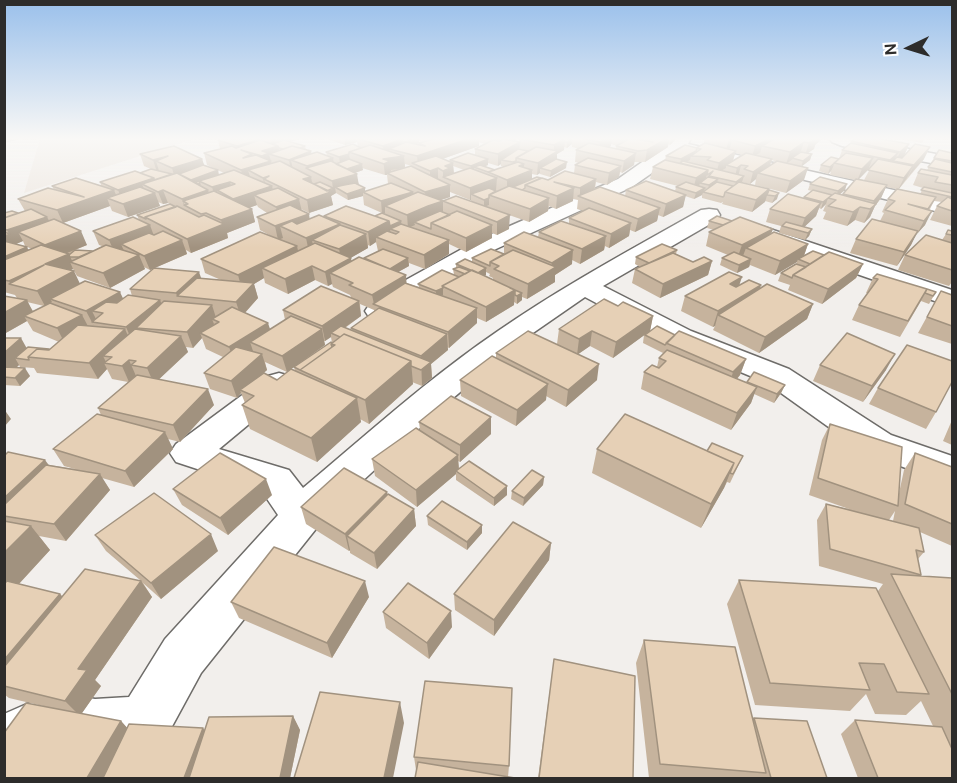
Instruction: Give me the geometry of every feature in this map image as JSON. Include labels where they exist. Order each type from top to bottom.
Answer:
[{"type":"street","points":[[353,330],[413,287],[488,244],[637,188],[649,176]]},
{"type":"street","points":[[808,176],[952,209]]},
{"type":"street","points":[[4,743],[54,719],[95,727],[144,724],[183,656],[317,499],[434,396],[507,338],[584,286],[715,217],[952,299]]},
{"type":"street","points":[[584,286],[681,337],[778,376],[878,444],[952,471]]},
{"type":"street","points":[[302,518],[275,480],[189,453],[213,436],[245,406],[304,364]]},
{"type":"shaded area","points":[[29,176],[79,176],[24,193]]},
{"type":"building","points":[[121,176],[147,176],[154,178],[118,190],[100,182]]},
{"type":"building","points":[[147,176],[167,176],[154,180]]},
{"type":"building","points":[[169,176],[182,176],[208,190],[182,199],[163,190],[158,192],[142,184]]},
{"type":"building","points":[[182,176],[203,176],[191,180]]},
{"type":"building","points":[[216,176],[247,176],[272,186],[233,199],[217,190],[235,184],[230,182],[212,187],[199,181]]},
{"type":"building","points":[[258,176],[308,176],[311,177],[303,179],[331,192],[307,200],[264,179],[269,176],[263,178]]},
{"type":"building","points":[[321,176],[352,176],[332,181]]},
{"type":"building","points":[[392,176],[431,176],[450,185],[425,192]]},
{"type":"building","points":[[490,176],[497,178],[470,188],[443,177]]},
{"type":"building","points":[[496,176],[518,176],[507,180]]},
{"type":"building","points":[[556,176],[583,176],[596,179],[580,188],[554,182],[574,188],[557,196],[525,185],[542,178],[548,180]]},
{"type":"building","points":[[709,176],[742,176],[744,176],[736,182]]},
{"type":"building","points":[[768,176],[798,176],[790,181]]},
{"type":"building","points":[[931,176],[952,176],[952,185],[935,182],[938,177]]},
{"type":"building","points":[[537,177],[541,178],[525,185],[522,190],[513,187]]},
{"type":"building","points":[[708,177],[718,179],[709,185],[700,183]]},
{"type":"building","points":[[820,177],[847,184],[838,191],[810,184]]},
{"type":"building","points":[[76,178],[114,190],[57,210],[18,199],[48,188],[84,197],[52,186]]},
{"type":"building","points":[[856,179],[887,185],[874,201],[843,194]]},
{"type":"building","points":[[646,181],[686,195],[666,204],[626,190]]},
{"type":"building","points":[[320,182],[333,188],[327,191],[314,184]]},
{"type":"building","points":[[686,182],[705,188],[696,193],[676,187]]},
{"type":"building","points":[[717,182],[733,186],[725,192],[723,197],[703,192]]},
{"type":"building","points":[[739,182],[769,189],[756,200],[725,192]]},
{"type":"building","points":[[355,183],[365,188],[347,194],[335,187],[344,185]]},
{"type":"building","points":[[391,183],[413,192],[381,201],[363,192]]},
{"type":"building","points":[[509,186],[549,198],[530,209],[489,195]]},
{"type":"building","points":[[140,187],[155,193],[123,204],[107,198]]},
{"type":"building","points":[[600,187],[660,208],[638,219],[578,196]]},
{"type":"building","points":[[924,187],[952,193],[952,197],[921,190]]},
{"type":"building","points":[[278,188],[299,199],[276,207],[254,195]]},
{"type":"building","points":[[489,188],[496,191],[484,200],[471,194]]},
{"type":"building","points":[[897,189],[936,197],[928,209],[908,204],[932,211],[924,221],[885,210],[895,201],[888,199]]},
{"type":"building","points":[[769,190],[779,193],[775,196],[767,195]]},
{"type":"building","points":[[813,190],[832,195],[823,202],[804,197]]},
{"type":"building","points":[[214,191],[252,209],[221,220],[206,213],[201,214],[184,205],[188,204],[183,201]]},
{"type":"building","points":[[418,192],[443,201],[407,215],[385,206]]},
{"type":"building","points":[[835,193],[876,204],[870,209],[860,207],[853,212],[828,206],[836,200],[828,198]]},
{"type":"building","points":[[788,194],[821,203],[805,218],[770,209]]},
{"type":"building","points":[[456,196],[510,215],[497,222],[443,201]]},
{"type":"building","points":[[948,197],[952,199],[952,211],[937,206]]},
{"type":"building","points":[[170,204],[176,207],[145,217],[146,219],[137,215]]},
{"type":"building","points":[[290,205],[309,214],[275,226],[257,217]]},
{"type":"building","points":[[177,206],[199,217],[204,215],[224,224],[187,239],[145,217]]},
{"type":"building","points":[[346,206],[389,221],[368,232],[324,216]]},
{"type":"building","points":[[589,208],[631,223],[611,234],[569,218]]},
{"type":"building","points":[[31,209],[47,217],[4,229],[4,218]]},
{"type":"building","points":[[12,211],[18,213],[4,218],[4,213]]},
{"type":"building","points":[[440,211],[450,215],[431,223],[431,229],[414,222]]},
{"type":"building","points":[[457,211],[492,225],[466,238],[431,223]]},
{"type":"building","points":[[382,213],[401,221],[390,226],[389,221],[375,216]]},
{"type":"building","points":[[319,215],[340,224],[306,238],[280,226],[292,221],[297,224]]},
{"type":"building","points":[[717,216],[732,221],[723,225],[709,221]]},
{"type":"building","points":[[133,217],[150,225],[109,240],[93,231]]},
{"type":"building","points":[[740,217],[773,229],[742,245],[709,232]]},
{"type":"building","points":[[54,219],[81,231],[45,245],[18,232]]},
{"type":"building","points":[[872,219],[918,231],[904,252],[856,239]]},
{"type":"building","points":[[561,221],[606,236],[582,249],[539,232]]},
{"type":"building","points":[[786,222],[812,229],[808,233],[782,226]]},
{"type":"building","points":[[401,224],[449,240],[424,255],[376,237],[387,231],[396,234],[399,232],[390,229]]},
{"type":"building","points":[[340,225],[366,234],[339,249],[312,240]]},
{"type":"building","points":[[163,231],[182,240],[144,256],[121,244],[149,233],[154,235]]},
{"type":"building","points":[[260,232],[297,246],[238,275],[201,259]]},
{"type":"building","points":[[524,232],[573,250],[552,263],[504,243]]},
{"type":"building","points":[[774,232],[808,244],[780,261],[746,248]]},
{"type":"building","points":[[926,235],[952,243],[952,270],[905,255]]},
{"type":"building","points":[[4,241],[27,247],[4,257]]},
{"type":"building","points":[[315,243],[351,258],[325,272],[312,266],[285,279],[262,268]]},
{"type":"building","points":[[662,244],[677,250],[649,263],[636,257]]},
{"type":"building","points":[[41,245],[69,254],[45,264],[74,271],[37,291],[9,284],[44,265],[9,281],[4,280],[4,260]]},
{"type":"building","points":[[106,245],[139,255],[103,273],[70,262]]},
{"type":"building","points":[[383,249],[408,258],[390,269],[364,258]]},
{"type":"building","points":[[491,249],[504,254],[490,262],[490,266],[472,258]]},
{"type":"building","points":[[75,250],[93,251],[79,257],[70,257],[69,255]]},
{"type":"building","points":[[513,250],[556,267],[528,284],[494,269],[499,266],[490,262]]},
{"type":"building","points":[[813,251],[824,255],[810,264],[798,259]]},
{"type":"building","points":[[734,252],[751,259],[739,265],[722,258]]},
{"type":"building","points":[[829,252],[863,264],[828,289],[793,275]]},
{"type":"building","points":[[673,253],[693,262],[704,257],[712,261],[663,284],[635,269]]},
{"type":"building","points":[[359,257],[406,275],[372,295],[349,285],[353,283],[330,273]]},
{"type":"building","points":[[465,259],[486,268],[478,273],[456,264]]},
{"type":"building","points":[[796,264],[806,267],[792,278],[781,273]]},
{"type":"building","points":[[459,267],[470,271],[465,274],[453,269]]},
{"type":"building","points":[[154,268],[199,272],[176,293],[130,289]]},
{"type":"building","points":[[442,270],[459,277],[436,291],[418,284]]},
{"type":"building","points":[[472,270],[515,290],[486,307],[442,286]]},
{"type":"building","points":[[729,272],[742,277],[730,284],[736,287],[749,280],[761,285],[718,311],[685,296]]},
{"type":"building","points":[[877,274],[927,289],[908,321],[859,305],[878,279],[873,278]]},
{"type":"building","points":[[197,278],[254,283],[236,302],[177,296]]},
{"type":"building","points":[[85,281],[120,292],[86,311],[50,299]]},
{"type":"building","points":[[405,283],[477,308],[448,332],[373,304]]},
{"type":"building","points":[[767,284],[813,304],[765,337],[718,315]]},
{"type":"building","points":[[321,286],[359,301],[322,326],[283,310]]},
{"type":"building","points":[[927,289],[936,292],[933,296],[925,293]]},
{"type":"building","points":[[515,290],[522,293],[517,296]]},
{"type":"building","points":[[941,291],[952,295],[952,326],[927,317]]},
{"type":"building","points":[[128,295],[160,300],[126,327],[92,322],[103,313],[92,311],[106,302],[117,303]]},
{"type":"building","points":[[4,296],[27,300],[4,313]]},
{"type":"building","points":[[604,299],[618,306],[623,302],[653,316],[616,342],[592,331],[579,339],[559,329]]},
{"type":"building","points":[[164,301],[212,305],[187,332],[136,328]]},
{"type":"building","points":[[50,303],[82,315],[57,328],[24,316]]},
{"type":"building","points":[[232,307],[268,323],[229,347],[200,333],[219,322],[212,319]]},
{"type":"building","points":[[379,308],[447,334],[421,356],[351,328]]},
{"type":"building","points":[[291,316],[322,329],[282,356],[250,342]]},
{"type":"building","points":[[78,325],[125,329],[89,363],[28,357],[37,349],[49,350]]},
{"type":"building","points":[[341,326],[431,362],[421,370],[411,366],[411,361],[344,334],[340,337],[331,333]]},
{"type":"building","points":[[657,326],[675,335],[665,345],[645,335]]},
{"type":"building","points":[[135,329],[181,336],[147,368],[131,365],[136,361],[129,360],[122,366],[104,363],[112,357],[103,356]]},
{"type":"building","points":[[528,331],[599,364],[568,390],[496,353]]},
{"type":"building","points":[[679,331],[746,359],[733,372],[666,343]]},
{"type":"building","points":[[847,333],[895,354],[872,386],[820,365]]},
{"type":"building","points":[[344,334],[411,361],[365,400],[300,370],[335,345],[331,344]]},
{"type":"building","points":[[4,338],[21,338],[4,353]]},
{"type":"building","points":[[331,342],[332,347],[300,370],[294,367]]},
{"type":"building","points":[[907,345],[952,361],[952,382],[936,412],[878,388]]},
{"type":"building","points":[[28,347],[49,349],[37,349],[28,357],[29,360],[15,358]]},
{"type":"building","points":[[236,347],[262,354],[231,381],[204,373]]},
{"type":"building","points":[[667,350],[757,387],[737,413],[644,372],[652,365],[659,368],[666,361],[659,358]]},
{"type":"building","points":[[492,356],[548,384],[517,410],[460,380]]},
{"type":"building","points":[[4,367],[25,368],[15,378],[4,377]]},
{"type":"building","points":[[291,369],[357,398],[311,438],[242,405],[254,396],[240,390],[264,373],[277,380]]},
{"type":"building","points":[[754,372],[785,385],[777,394],[747,382]]},
{"type":"building","points":[[137,375],[208,389],[173,425],[98,408]]},
{"type":"building","points":[[451,396],[491,417],[460,445],[419,422]]},
{"type":"building","points":[[97,414],[165,432],[125,471],[53,449]]},
{"type":"building","points":[[625,414],[734,463],[711,504],[597,449]]},
{"type":"building","points":[[830,424],[902,447],[898,506],[818,478]]},
{"type":"building","points":[[416,428],[458,455],[416,490],[372,459]]},
{"type":"building","points":[[712,443],[743,456],[733,474],[730,473],[734,463],[707,451]]},
{"type":"building","points":[[8,452],[45,460],[4,498],[4,456]]},
{"type":"building","points":[[220,453],[266,479],[220,518],[173,489]]},
{"type":"building","points":[[915,453],[952,467],[952,524],[905,504]]},
{"type":"building","points":[[469,461],[507,486],[494,498],[456,471]]},
{"type":"building","points":[[46,465],[100,474],[54,524],[4,516],[4,505]]},
{"type":"building","points":[[344,468],[387,492],[345,534],[301,507]]},
{"type":"building","points":[[532,470],[544,477],[524,498],[512,491]]},
{"type":"building","points":[[154,493],[211,534],[151,583],[95,535]]},
{"type":"building","points":[[388,494],[414,509],[374,553],[347,536]]},
{"type":"building","points":[[442,501],[482,525],[467,542],[427,516]]},
{"type":"building","points":[[826,504],[919,528],[924,552],[916,550],[921,575],[830,549]]},
{"type":"building","points":[[4,521],[31,526],[4,553]]},
{"type":"building","points":[[513,522],[551,543],[494,620],[454,594]]},
{"type":"building","points":[[274,547],[365,581],[327,643],[231,602]]},
{"type":"building","points":[[85,569],[141,581],[78,669],[87,670],[65,701],[4,686],[4,667]]},
{"type":"building","points":[[891,574],[952,578],[952,694]]},
{"type":"building","points":[[739,580],[876,588],[929,694],[897,692],[884,664],[859,663],[870,690],[770,683]]},
{"type":"building","points":[[7,581],[60,594],[4,660],[4,584]]},
{"type":"building","points":[[408,583],[451,611],[427,643],[383,612]]},
{"type":"building","points":[[644,640],[735,647],[766,773],[660,764]]},
{"type":"building","points":[[554,659],[635,676],[633,778],[539,778]]},
{"type":"building","points":[[425,681],[512,688],[509,766],[414,757]]},
{"type":"building","points":[[320,692],[400,702],[384,778],[294,778]]},
{"type":"building","points":[[26,703],[121,721],[87,778],[4,778],[4,733]]},
{"type":"building","points":[[293,716],[280,778],[189,778],[209,717]]},
{"type":"building","points":[[754,718],[807,721],[827,778],[771,778]]},
{"type":"building","points":[[855,720],[942,727],[952,749],[952,778],[878,778]]},
{"type":"building","points":[[129,724],[203,728],[184,778],[103,778]]},
{"type":"building","points":[[418,762],[515,778],[415,778]]}]
